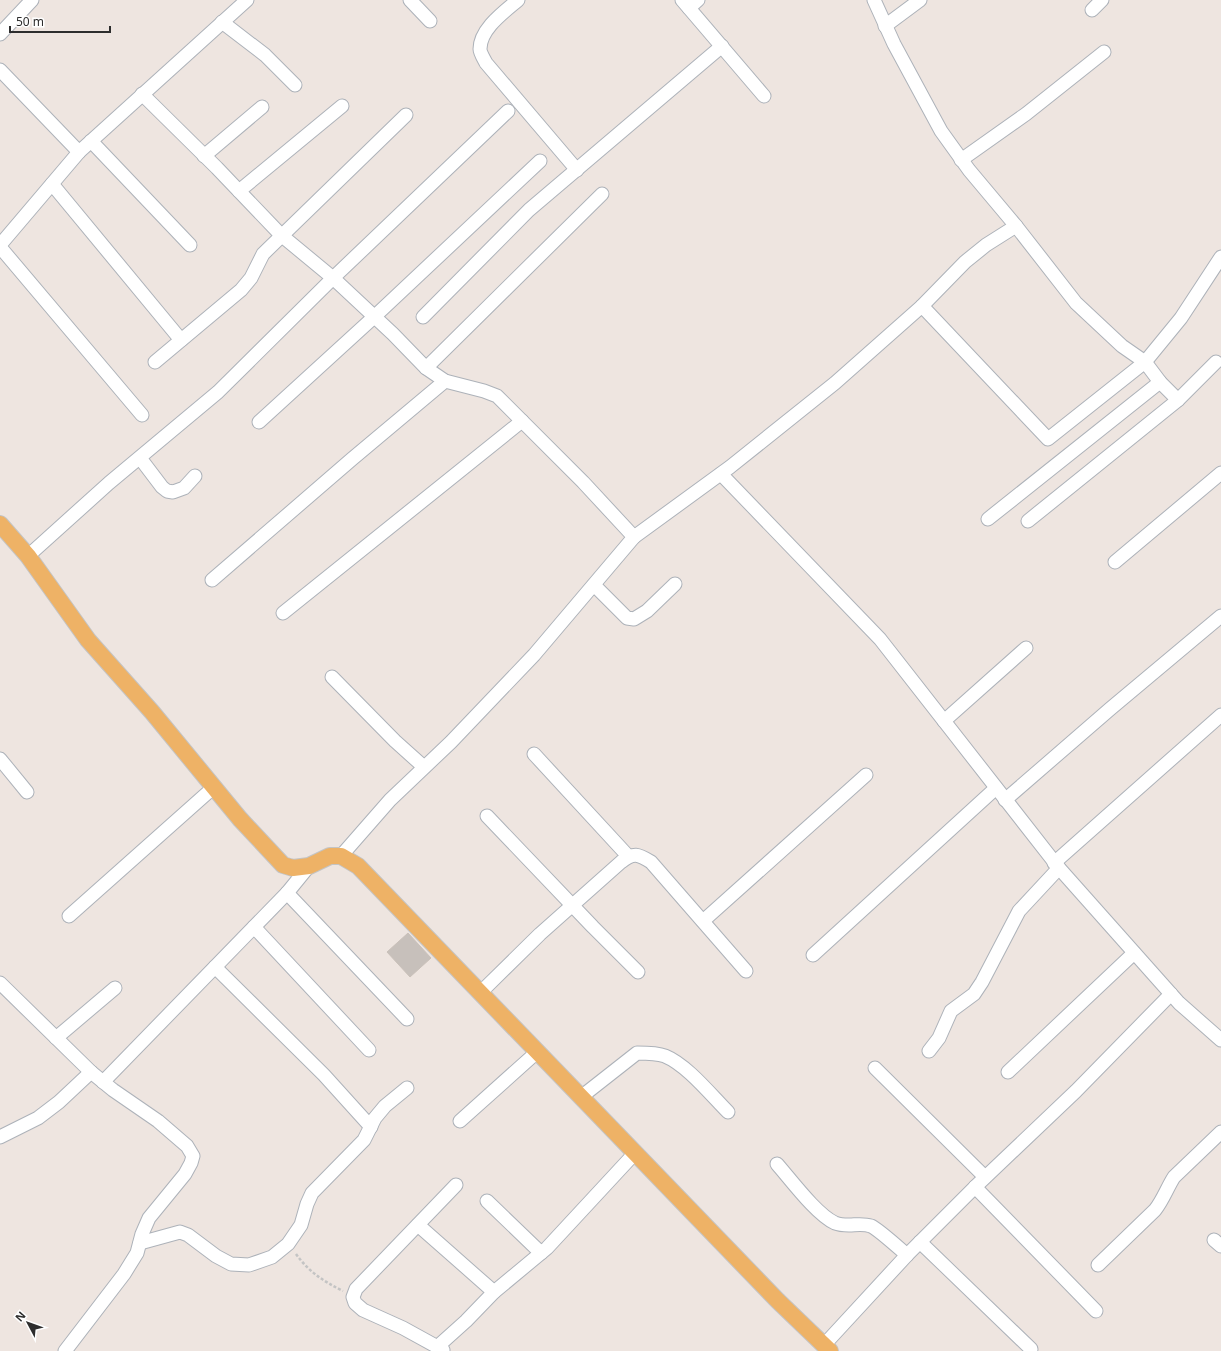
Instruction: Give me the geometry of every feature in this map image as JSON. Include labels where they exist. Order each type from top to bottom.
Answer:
[{"type":"main road","points":[[0,524],[28,556],[88,640],[152,712],[240,818],[283,865],[293,868],[309,866],[330,856],[341,856],[358,866],[778,1301],[827,1348]]},
{"type":"street","points":[[0,34],[32,0]]},
{"type":"street","points":[[142,415],[0,246],[79,152],[247,0]]},
{"type":"street","points":[[410,0],[430,21]]},
{"type":"street","points":[[518,0],[493,21],[482,39],[480,50],[486,63],[577,170]]},
{"type":"street","points":[[874,0],[885,26],[941,131],[961,160],[1016,226],[1076,303],[1122,346],[1145,362],[1160,382],[1178,400]]},
{"type":"street","points":[[885,26],[920,0]]},
{"type":"street","points":[[1092,10],[1102,0]]},
{"type":"street","points":[[690,3],[722,46],[764,96]]},
{"type":"street","points":[[222,22],[265,55],[295,84]]},
{"type":"street","points":[[423,317],[529,210],[722,46]]},
{"type":"street","points":[[961,160],[1026,114],[1104,52]]},
{"type":"street","points":[[0,70],[79,152]]},
{"type":"street","points":[[142,94],[281,235],[333,278],[426,368],[445,381],[484,390],[497,396],[583,482],[634,537]]},
{"type":"street","points":[[239,192],[342,106]]},
{"type":"street","points":[[204,156],[262,107]]},
{"type":"street","points":[[28,556],[103,489],[218,392],[333,278],[508,111]]},
{"type":"street","points":[[155,362],[241,290],[251,278],[263,254],[406,115]]},
{"type":"street","points":[[91,141],[190,245]]},
{"type":"street","points":[[258,422],[374,317],[540,160]]},
{"type":"street","points":[[52,184],[181,340]]},
{"type":"street","points":[[426,368],[602,194]]},
{"type":"street","points":[[341,856],[390,800],[424,766],[451,742],[534,655],[634,537],[721,474],[835,383],[922,306],[965,262],[986,245],[1016,226]]},
{"type":"street","points":[[922,306],[1048,439],[1145,362],[1181,318],[1221,257]]},
{"type":"street","points":[[1028,521],[1178,400],[1216,362]]},
{"type":"street","points":[[212,580],[445,381]]},
{"type":"street","points":[[988,519],[1160,382]]},
{"type":"street","points":[[283,613],[522,421]]},
{"type":"street","points":[[140,458],[167,491],[173,492],[184,488],[195,476]]},
{"type":"street","points":[[1115,562],[1221,473]]},
{"type":"street","points":[[721,474],[880,639],[1056,866],[1179,1003],[1221,1040]]},
{"type":"street","points":[[594,585],[627,618],[634,619],[647,611],[675,584]]},
{"type":"street","points":[[1005,800],[1221,616]]},
{"type":"street","points":[[944,721],[1026,648]]},
{"type":"street","points":[[332,677],[395,741],[424,766]]},
{"type":"street","points":[[929,1051],[939,1038],[951,1011],[974,994],[1020,911],[1056,866],[1221,715]]},
{"type":"street","points":[[534,754],[628,856]]},
{"type":"street","points":[[0,759],[27,792]]},
{"type":"street","points":[[703,921],[866,775]]},
{"type":"street","points":[[70,916],[214,787]]},
{"type":"street","points":[[813,955],[996,788]]},
{"type":"street","points":[[487,816],[638,972]]},
{"type":"street","points":[[480,993],[540,934],[628,856],[638,855],[651,862],[746,971]]},
{"type":"street","points":[[103,1082],[287,893],[309,866]]},
{"type":"street","points":[[287,893],[407,1019]]},
{"type":"street","points":[[254,927],[368,1050]]},
{"type":"street","points":[[1008,1072],[1134,953]]},
{"type":"street","points":[[215,967],[324,1075],[372,1127]]},
{"type":"street","points":[[0,983],[91,1072],[158,1121],[188,1146],[193,1156],[191,1163],[184,1174],[149,1218],[138,1253],[124,1274],[65,1351]]},
{"type":"street","points":[[56,1038],[114,988]]},
{"type":"street","points":[[827,1348],[907,1255],[985,1177],[1076,1091],[1171,994]]},
{"type":"street","points":[[460,1121],[537,1052]]},
{"type":"street","points":[[581,1097],[637,1053],[647,1053],[664,1056],[681,1065],[728,1112]]},
{"type":"street","points":[[875,1068],[985,1177]]},
{"type":"street","points":[[0,1137],[38,1118],[59,1102],[91,1072]]},
{"type":"street","points":[[140,1243],[180,1232],[188,1235],[216,1256],[231,1264],[249,1265],[272,1257],[288,1244],[301,1225],[307,1204],[312,1194],[364,1140],[372,1127],[375,1118],[385,1106],[407,1088]]},
{"type":"street","points":[[1098,1265],[1155,1210],[1174,1177],[1221,1132]]},
{"type":"street","points":[[456,1185],[356,1289],[353,1297],[355,1302],[363,1310],[402,1328],[441,1349],[494,1292],[541,1253],[635,1153]]},
{"type":"street","points":[[777,1164],[816,1209],[834,1223],[848,1226],[872,1226],[907,1255]]},
{"type":"street","points":[[975,1187],[1096,1311]]},
{"type":"street","points":[[487,1201],[541,1253]]},
{"type":"street","points":[[418,1225],[494,1292]]},
{"type":"street","points":[[920,1242],[1031,1349]]},
{"type":"path","points":[[288,1244],[305,1266],[320,1279],[353,1297]]},
{"type":"building","points":[[408,933],[431,958],[410,977],[387,952]]}]
